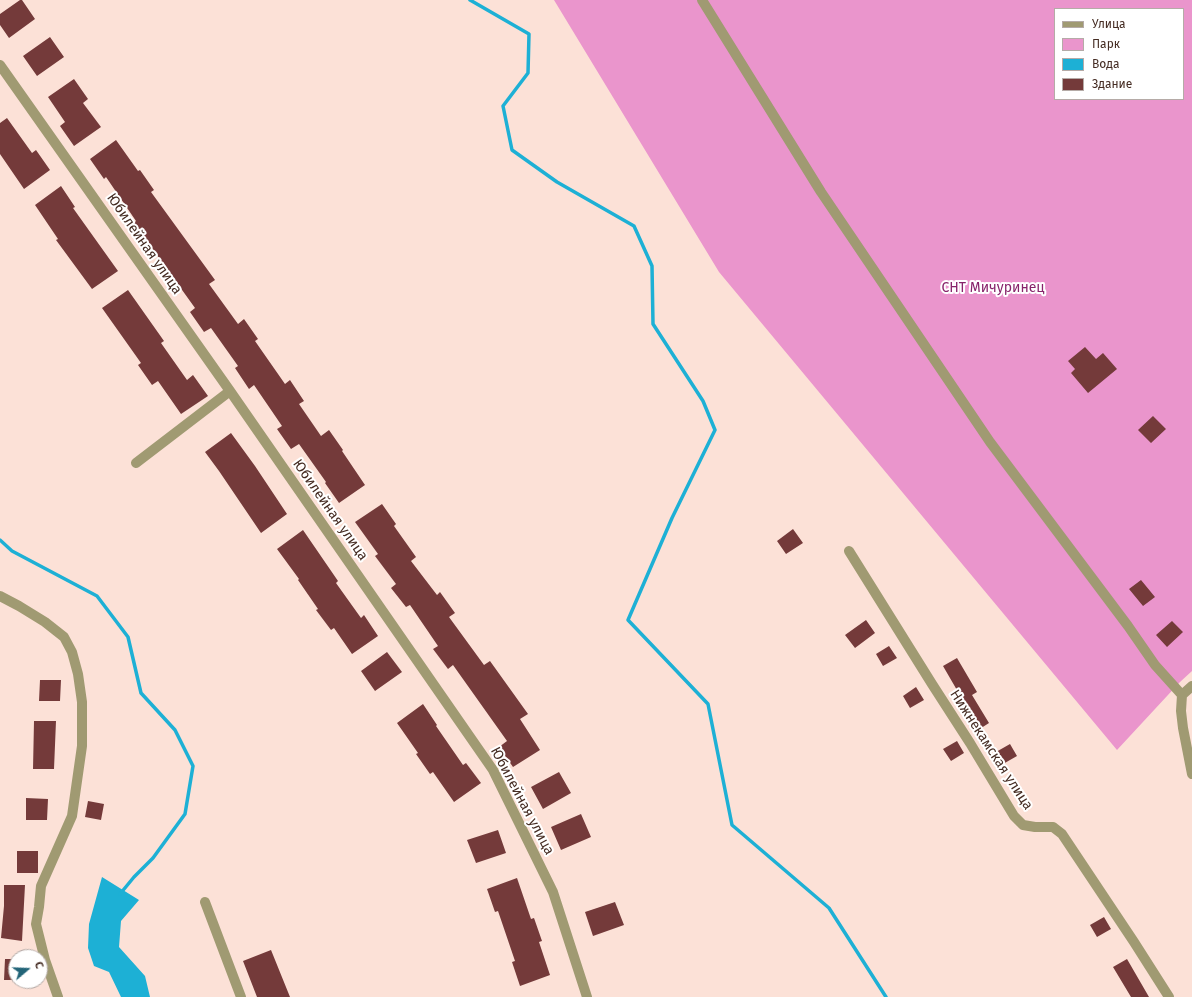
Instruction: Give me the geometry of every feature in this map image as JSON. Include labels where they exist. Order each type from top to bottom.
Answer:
[{"type":"street","points":[[702,0],[821,192],[990,442],[1128,626],[1155,665],[1182,695]]},
{"type":"street","name":"Юбилейная улица","points":[[0,65],[230,390],[493,770],[553,892],[587,997]]},
{"type":"street","points":[[136,463],[230,390]]},
{"type":"street","name":"Нижнекамская улица","points":[[849,551],[970,743],[1014,816],[1023,825],[1053,827],[1062,834],[1171,997]]},
{"type":"street","points":[[0,596],[45,622],[64,637],[72,652],[78,674],[82,702],[82,746],[72,816],[41,886],[36,924],[45,960],[58,997]]},
{"type":"street","points":[[1192,686],[1182,695],[1181,711],[1192,774]]},
{"type":"street","points":[[206,902],[241,997]]},
{"type":"green space","name":"СНТ Мичуринец","points":[[554,0],[1192,0],[1192,671],[1117,750],[719,272]]},
{"type":"water","points":[[102,877],[139,900],[121,921],[119,947],[145,976],[150,997],[121,997],[109,972],[94,966],[88,948],[89,924]]},
{"type":"building","points":[[22,0],[35,19],[9,38],[0,25],[0,14]]},
{"type":"building","points":[[50,37],[64,57],[37,76],[23,56]]},
{"type":"building","points":[[74,79],[88,99],[83,103],[101,127],[74,146],[60,126],[65,122],[48,97]]},
{"type":"building","points":[[7,118],[32,153],[36,150],[50,170],[24,189],[0,154],[0,123]]},
{"type":"building","points":[[116,140],[138,171],[140,170],[154,190],[151,192],[215,280],[209,284],[238,324],[244,319],[258,339],[255,341],[285,384],[290,380],[304,401],[299,404],[321,436],[329,430],[365,485],[339,503],[299,444],[291,449],[277,429],[282,426],[254,385],[249,389],[235,368],[238,366],[211,328],[204,332],[190,312],[195,308],[134,223],[136,221],[106,177],[104,179],[90,159]]},
{"type":"building","points":[[61,186],[75,207],[73,208],[118,271],[92,289],[56,240],[58,239],[35,205]]},
{"type":"building","points":[[128,290],[164,341],[161,343],[187,380],[193,375],[208,396],[181,414],[158,381],[152,385],[138,365],[141,363],[102,308]]},
{"type":"building","points":[[1085,347],[1096,359],[1103,353],[1117,369],[1088,393],[1071,373],[1075,369],[1068,361]]},
{"type":"building","points":[[1153,416],[1166,429],[1151,443],[1138,430]]},
{"type":"building","points":[[231,433],[287,514],[261,533],[205,452]]},
{"type":"building","points":[[382,504],[396,524],[394,526],[416,557],[411,561],[437,595],[440,592],[455,613],[449,617],[484,665],[490,661],[528,714],[520,719],[540,750],[513,767],[499,747],[507,741],[453,665],[448,669],[433,649],[438,646],[410,605],[406,607],[391,588],[396,584],[375,556],[378,554],[355,522]]},
{"type":"building","points":[[793,529],[803,543],[786,554],[777,541]]},
{"type":"building","points":[[303,530],[338,581],[336,583],[361,618],[364,615],[378,636],[352,654],[334,628],[331,630],[316,610],[318,609],[298,580],[299,579],[277,549]]},
{"type":"building","points":[[1141,580],[1155,597],[1143,606],[1129,589]]},
{"type":"building","points":[[866,620],[875,633],[855,648],[845,635]]},
{"type":"building","points":[[1172,621],[1183,632],[1167,647],[1156,635]]},
{"type":"building","points":[[889,646],[897,658],[883,666],[876,654]]},
{"type":"building","points":[[387,652],[402,672],[375,691],[361,671]]},
{"type":"building","points":[[957,658],[977,692],[972,695],[989,723],[975,732],[968,719],[972,716],[943,666]]},
{"type":"building","points":[[40,680],[61,680],[60,701],[39,701]]},
{"type":"building","points":[[916,687],[924,700],[910,708],[903,696]]},
{"type":"building","points":[[423,704],[463,765],[466,763],[481,783],[454,802],[433,772],[430,774],[416,754],[418,753],[397,723]]},
{"type":"building","points":[[34,721],[56,721],[54,769],[33,769]]},
{"type":"building","points":[[957,741],[964,753],[951,761],[943,749]]},
{"type":"building","points":[[1010,744],[1017,756],[1003,764],[996,752]]},
{"type":"building","points":[[559,772],[571,793],[543,809],[531,787]]},
{"type":"building","points":[[26,798],[48,799],[47,820],[26,820]]},
{"type":"building","points":[[88,801],[104,804],[101,820],[85,817]]},
{"type":"building","points":[[581,814],[591,837],[561,850],[551,827]]},
{"type":"building","points":[[498,830],[506,853],[476,863],[467,840]]},
{"type":"building","points":[[17,851],[38,851],[38,873],[17,873]]},
{"type":"building","points":[[517,878],[531,919],[534,918],[542,941],[539,942],[550,975],[520,986],[512,962],[515,961],[498,911],[495,912],[487,889]]},
{"type":"building","points":[[4,885],[25,885],[22,941],[1,938]]},
{"type":"building","points":[[615,902],[624,925],[593,936],[585,912]]},
{"type":"building","points":[[1104,917],[1111,929],[1097,937],[1090,925]]},
{"type":"building","points":[[271,950],[290,997],[257,997],[243,961]]},
{"type":"building","points":[[5,959],[8,959],[8,980],[4,980]]},
{"type":"building","points":[[1127,959],[1149,997],[1131,997],[1113,967]]},
{"type":"waterway","points":[[470,0],[529,34],[528,73],[503,106],[512,150],[557,182],[634,226],[652,266],[653,324],[703,401],[715,430],[672,518],[628,620],[708,704],[732,825],[829,908],[886,997]]},
{"type":"waterway","points":[[0,540],[12,551],[97,596],[128,637],[141,693],[175,730],[193,766],[185,814],[153,858],[120,894]]}]
